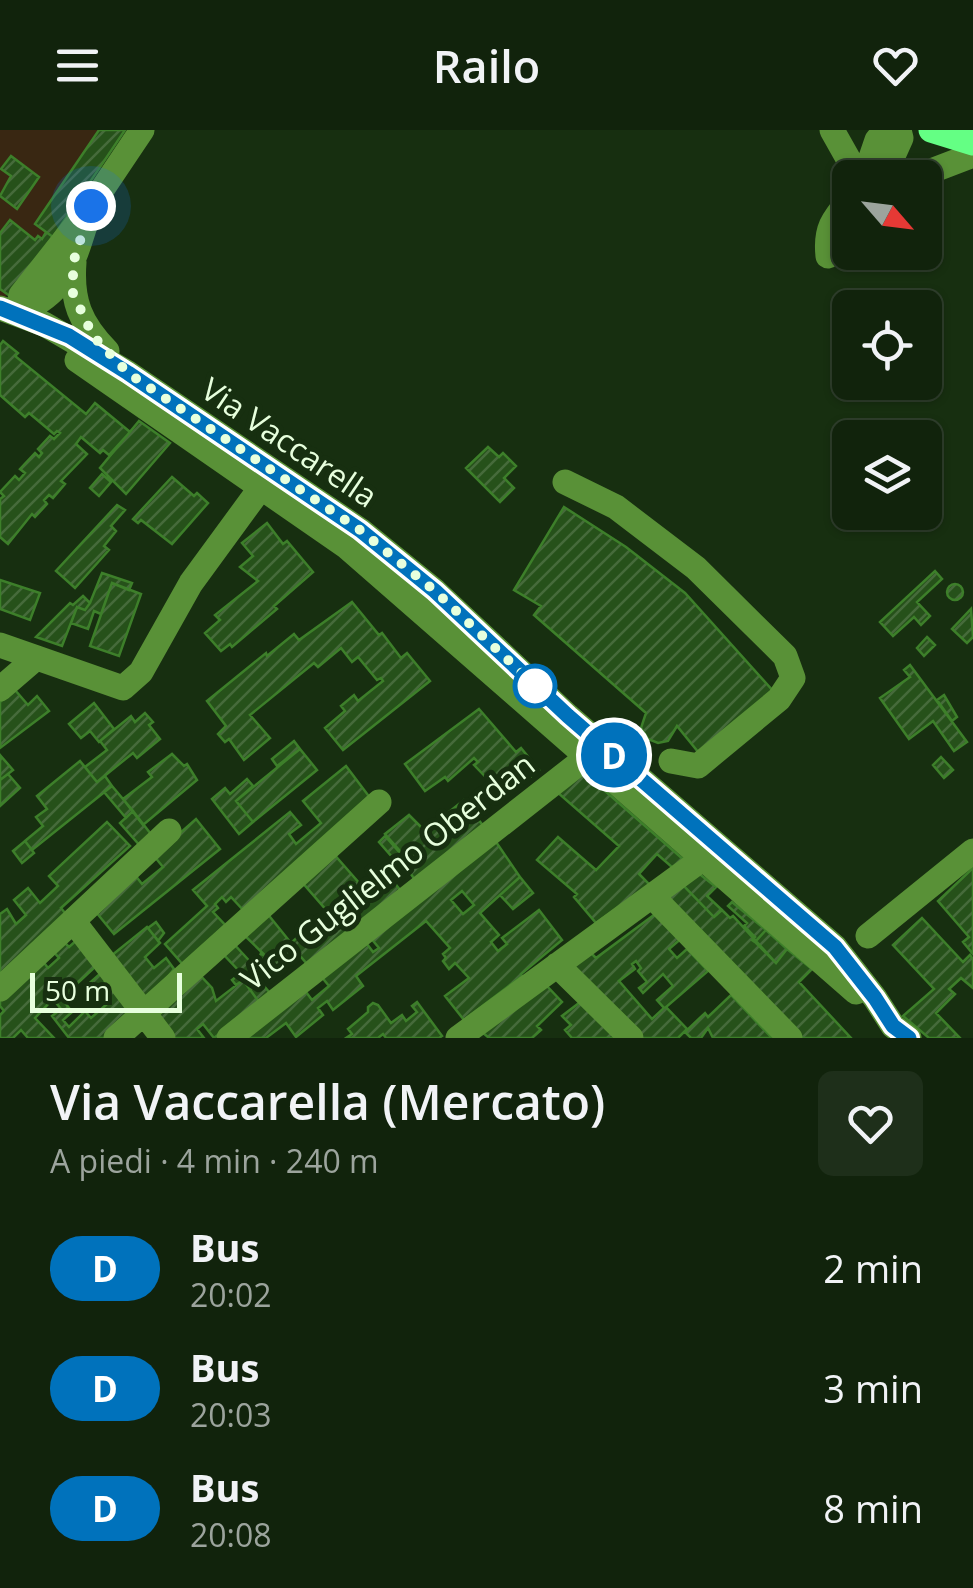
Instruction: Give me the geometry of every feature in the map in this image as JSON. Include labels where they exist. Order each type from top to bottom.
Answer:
[{"type":"main road","points":[[931,130],[973,142]]},
{"type":"street","points":[[8,311],[91,206],[142,130]]},
{"type":"street","points":[[832,130],[851,160]]},
{"type":"street","points":[[869,160],[876,140],[886,130]]},
{"type":"street","points":[[892,160],[902,138],[899,130]]},
{"type":"street","points":[[942,167],[973,155]]},
{"type":"street","points":[[8,311],[50,296],[65,280],[91,206]]},
{"type":"street","points":[[828,256],[826,237],[832,224]]},
{"type":"street","points":[[74,260],[72,291],[78,308],[93,336],[128,373]]},
{"type":"street","name":"Via Vaccarella","points":[[8,311],[69,336],[128,373],[266,480],[901,1032]]},
{"type":"street","name":"Via Vaccarella","points":[[8,311],[266,480],[360,530],[435,591],[568,716],[835,947],[901,1032]]},
{"type":"street","points":[[0,645],[123,688],[141,672],[191,583],[266,480]]},
{"type":"street","points":[[565,482],[616,507],[696,568],[785,656],[793,678],[779,699],[698,766],[671,762]]},
{"type":"street","points":[[0,689],[36,658]]},
{"type":"street","name":"Vico Guglielmo Oberdan","points":[[229,1038],[587,757]]},
{"type":"street","points":[[116,1038],[379,802]]},
{"type":"street","points":[[0,990],[169,832]]},
{"type":"street","points":[[868,936],[973,852]]},
{"type":"street","points":[[468,1035],[557,964],[705,858]]},
{"type":"street","points":[[652,896],[790,1038]]},
{"type":"street","points":[[74,922],[164,1038]]},
{"type":"street","points":[[557,964],[631,1038]]},
{"type":"shaded area","points":[[0,130],[120,130],[3,300],[0,298]]},
{"type":"building","points":[[99,130],[125,130],[53,237],[35,224]]},
{"type":"building","points":[[11,156],[39,177],[17,209],[0,196],[11,176],[1,169]]},
{"type":"building","points":[[10,220],[35,240],[38,236],[42,239],[46,232],[53,237],[10,296],[0,289],[0,233]]},
{"type":"building","points":[[3,341],[18,353],[15,356],[86,414],[95,403],[130,432],[109,455],[103,450],[100,453],[81,437],[76,444],[87,454],[61,481],[65,484],[53,498],[49,495],[44,500],[47,504],[35,517],[32,514],[8,544],[0,537],[0,499],[4,496],[0,492],[15,476],[19,480],[25,473],[20,469],[35,453],[39,457],[42,453],[38,449],[50,436],[54,439],[60,433],[54,434],[29,413],[25,417],[0,395]]},
{"type":"building","points":[[139,421],[170,443],[126,494],[100,468]]},
{"type":"building","points":[[488,447],[499,457],[503,453],[516,466],[504,478],[514,488],[500,502],[466,468]]},
{"type":"building","points":[[102,474],[111,482],[99,496],[90,488]]},
{"type":"building","points":[[172,477],[208,503],[172,544],[141,520],[138,523],[133,519]]},
{"type":"building","points":[[117,505],[125,510],[111,526],[116,531],[104,546],[109,550],[75,588],[56,571]]},
{"type":"building","points":[[564,507],[626,547],[685,593],[775,693],[699,753],[677,726],[668,741],[648,739],[641,728],[646,713],[534,615],[541,606],[514,590]]},
{"type":"building","points":[[267,523],[313,572],[274,606],[277,609],[232,647],[230,644],[221,651],[205,633],[220,620],[215,615],[258,581],[240,567],[253,556],[242,543]]},
{"type":"building","points":[[935,571],[942,579],[917,602],[930,616],[921,625],[914,617],[893,636],[880,622]]},
{"type":"building","points":[[102,573],[132,583],[129,590],[112,583],[101,614],[94,611],[88,629],[71,623],[77,607],[85,610],[90,603]]},
{"type":"building","points":[[0,580],[40,593],[30,620],[0,609]]},
{"type":"building","points":[[112,583],[141,594],[119,656],[90,646]]},
{"type":"building","points":[[955,584],[963,592],[955,600],[947,592]]},
{"type":"building","points":[[83,596],[90,603],[85,610],[77,607],[62,646],[36,637],[70,603],[73,605]]},
{"type":"building","points":[[352,602],[401,658],[407,653],[430,681],[343,750],[325,728],[345,711],[341,706],[354,695],[358,701],[383,681],[377,680],[358,657],[352,662],[341,648],[318,667],[314,663],[250,715],[270,738],[244,760],[229,739],[225,742],[218,734],[226,726],[207,701],[266,653],[267,656],[294,634],[299,640]]},
{"type":"building","points":[[971,609],[973,637],[967,643],[952,629]]},
{"type":"building","points":[[927,637],[935,645],[924,656],[917,648]]},
{"type":"building","points":[[910,665],[967,742],[954,751],[933,721],[909,739],[880,698],[910,677],[904,670]]},
{"type":"building","points":[[15,690],[28,705],[37,696],[49,711],[0,748],[0,702]]},
{"type":"building","points":[[944,695],[957,717],[952,721],[937,700]]},
{"type":"building","points":[[94,703],[114,729],[99,742],[90,731],[81,738],[69,724]]},
{"type":"building","points":[[479,709],[516,752],[521,748],[539,770],[505,797],[474,765],[478,762],[474,758],[448,781],[445,777],[425,791],[405,764]]},
{"type":"building","points":[[145,713],[160,739],[137,758],[133,753],[97,782],[85,767],[107,750],[100,741],[131,716],[135,722]]},
{"type":"building","points":[[294,741],[300,749],[277,766],[272,759]]},
{"type":"building","points":[[300,749],[317,770],[253,822],[236,801]]},
{"type":"building","points":[[172,754],[184,766],[187,764],[197,780],[143,825],[123,799],[152,777],[148,772]]},
{"type":"building","points":[[0,755],[13,770],[0,780]]},
{"type":"building","points":[[941,757],[953,770],[944,778],[933,765]]},
{"type":"building","points":[[80,761],[97,782],[105,776],[112,786],[32,850],[25,841],[43,826],[36,817],[47,809],[37,796]]},
{"type":"building","points":[[346,766],[371,799],[245,912],[231,897],[226,902],[222,897],[213,912],[228,928],[185,967],[165,944],[207,906],[193,890],[290,812],[301,825],[289,834],[296,844],[321,823],[303,801]]},
{"type":"building","points":[[580,769],[684,860],[673,868],[657,854],[639,874],[650,885],[596,923],[574,897],[577,894],[537,860],[558,837],[596,870],[619,846],[557,792]]},
{"type":"building","points":[[8,774],[20,788],[0,806],[0,780]]},
{"type":"building","points":[[247,779],[253,786],[236,801],[253,822],[239,834],[212,799],[225,788],[230,794]]},
{"type":"building","points":[[112,786],[133,811],[126,818],[104,792]]},
{"type":"building","points":[[464,800],[484,827],[415,880],[404,864],[396,870],[389,876],[401,891],[307,964],[296,951],[277,967],[242,933],[266,912],[291,943],[327,911],[301,881],[332,852],[361,885],[401,852],[385,834],[409,815],[425,831]]},
{"type":"building","points":[[133,811],[154,838],[142,848],[120,823]]},
{"type":"building","points":[[196,819],[220,849],[114,934],[95,911],[135,875],[142,884],[163,867],[154,856]]},
{"type":"building","points":[[107,822],[130,846],[61,908],[69,918],[0,980],[0,914],[7,909],[16,924],[26,915],[14,900],[28,888],[40,903],[58,886],[49,876]]},
{"type":"building","points":[[385,836],[400,853],[393,858],[379,842]]},
{"type":"building","points":[[494,839],[520,877],[480,913],[499,935],[491,942],[498,951],[507,944],[502,938],[539,910],[562,940],[464,1020],[445,996],[469,978],[455,963],[449,969],[443,954],[450,948],[426,921],[356,976],[363,986],[333,1010],[327,1001],[318,1008],[323,1015],[296,1037],[286,1023],[266,1038],[239,1038],[303,988],[312,1000],[329,986],[320,975],[364,940],[373,952],[379,948],[369,936]],"holes":[[[462,891],[474,905],[463,914],[451,900]]]},
{"type":"building","points":[[25,841],[34,853],[22,863],[13,851]]},
{"type":"building","points":[[973,868],[973,954],[963,942],[969,937],[938,901]]},
{"type":"building","points":[[697,872],[716,887],[707,896],[722,910],[714,917],[682,884]]},
{"type":"building","points":[[520,877],[533,893],[513,909],[500,895]]},
{"type":"building","points":[[682,884],[714,917],[722,910],[730,918],[733,916],[776,963],[787,949],[812,969],[799,982],[851,1038],[803,1038],[665,896]]},
{"type":"building","points":[[732,902],[766,930],[755,942],[744,926],[747,923],[728,906]]},
{"type":"building","points":[[658,912],[682,938],[669,949],[677,958],[687,949],[708,971],[666,1007],[687,1029],[678,1038],[642,1038],[572,968],[590,952],[596,958]],"holes":[[[636,961],[641,968],[638,971],[647,982],[639,988],[643,993],[663,974],[673,986],[657,1000],[664,1008],[652,1019],[619,981],[635,969],[632,964]]]},
{"type":"building","points":[[922,918],[963,962],[970,955],[973,959],[973,988],[961,978],[949,989],[955,994],[936,1013],[960,1038],[929,1038],[903,1016],[934,989],[893,945]]},
{"type":"building","points":[[156,922],[164,933],[158,941],[148,928]]},
{"type":"building","points":[[147,927],[160,943],[145,957],[154,968],[166,958],[174,969],[147,1003],[111,956]]},
{"type":"building","points":[[766,930],[787,949],[776,963],[755,942]]},
{"type":"building","points":[[78,939],[97,965],[68,992],[72,998],[66,1004],[72,1012],[63,1020],[69,1027],[85,1011],[91,1018],[107,1004],[101,997],[113,986],[134,1014],[109,1038],[69,1038],[52,1016],[61,1009],[53,999],[35,1018],[54,1038],[28,1038],[21,1030],[13,1038],[0,1038],[0,1015],[4,1011],[0,998],[42,960],[48,968],[59,958],[52,950],[65,943],[69,947]]},
{"type":"building","points":[[232,942],[256,968],[252,972],[270,993],[259,1002],[243,980],[236,985],[232,980],[241,973],[224,955]]},
{"type":"building","points":[[296,951],[277,971],[260,956],[261,953],[277,967]]},
{"type":"building","points":[[102,972],[108,979],[92,994],[85,987]]},
{"type":"building","points":[[198,973],[212,988],[216,1001],[243,980],[259,1002],[214,1038],[203,1024],[197,1029],[204,1038],[172,1038],[153,1013]]},
{"type":"building","points":[[545,984],[562,1002],[537,1026],[541,1030],[532,1038],[489,1038],[482,1032]]},
{"type":"building","points":[[731,995],[772,1038],[713,1038],[708,1028],[701,1038],[691,1038],[685,1032]]},
{"type":"building","points":[[583,1000],[622,1038],[572,1038],[565,1030],[571,1025],[562,1016]]},
{"type":"building","points":[[417,1002],[442,1036],[386,1038],[383,1034],[378,1038],[346,1038],[352,1034],[348,1029],[373,1003],[391,1023],[402,1015],[406,1021],[417,1012],[412,1006]]},
{"type":"bus line","name":"D","points":[[0,308],[69,336],[360,530],[435,591],[568,716],[835,947],[893,1026],[909,1038]]},
{"type":"route","points":[[91,206],[74,260],[72,291],[93,336],[128,373],[360,530],[435,591],[544,694],[535,686]]}]
